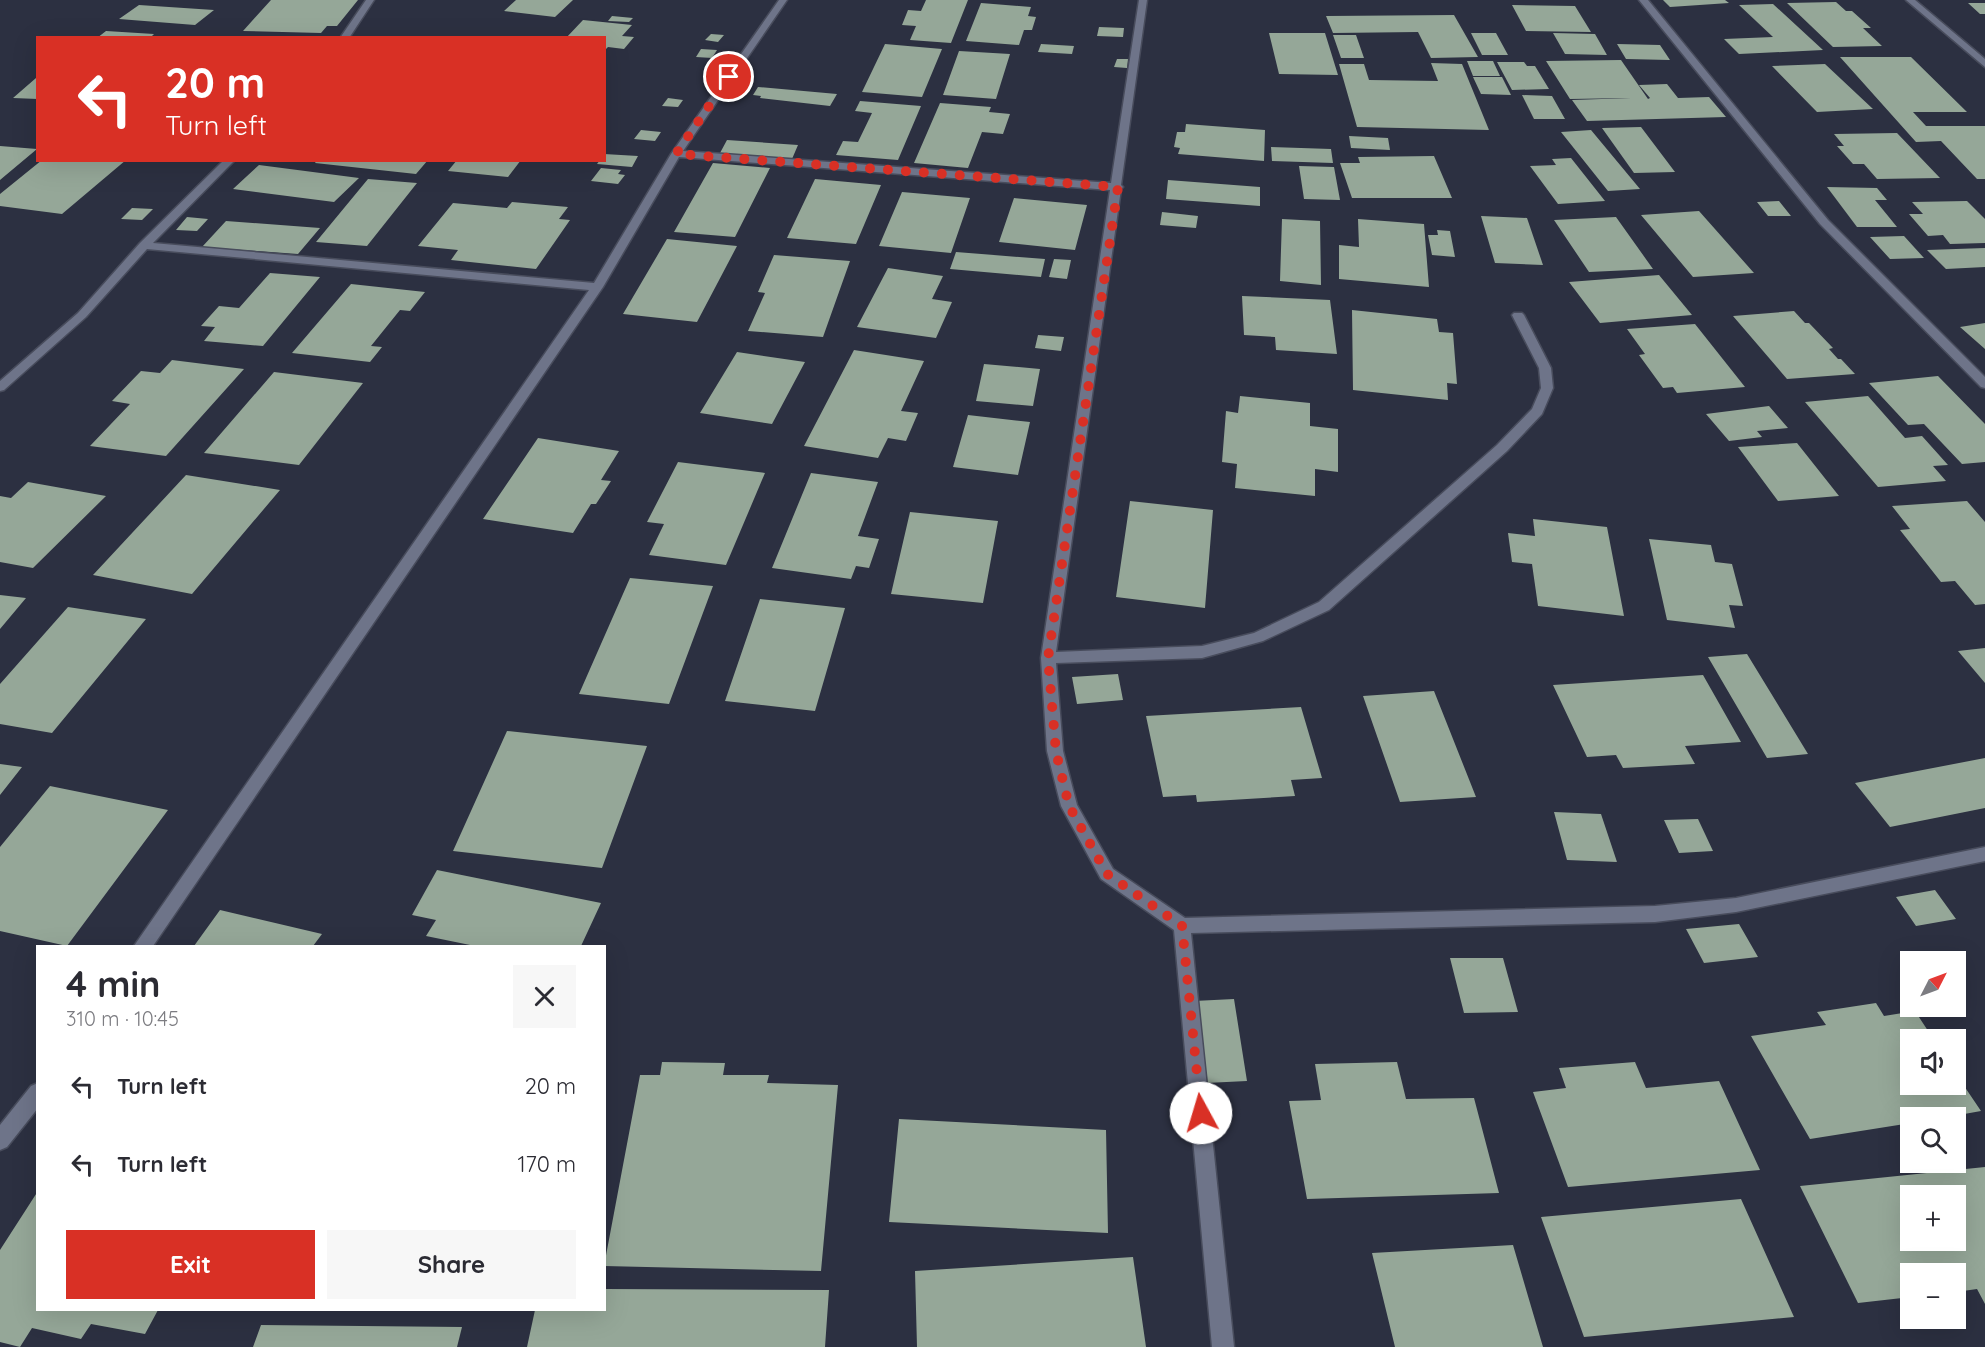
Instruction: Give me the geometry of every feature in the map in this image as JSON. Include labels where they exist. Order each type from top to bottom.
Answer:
[{"type":"street","points":[[345,36],[370,0]]},
{"type":"street","points":[[144,945],[597,287],[676,154],[783,0]]},
{"type":"street","points":[[1143,0],[1118,187],[1048,658],[1056,752],[1069,806],[1107,874],[1182,926],[1655,914],[1736,905],[1985,854]]},
{"type":"street","points":[[1643,0],[1824,222],[1985,384]]},
{"type":"street","points":[[1910,0],[1985,64]]},
{"type":"street","points":[[676,154],[1118,187]]},
{"type":"street","points":[[0,387],[82,315],[144,245],[228,162]]},
{"type":"street","points":[[144,245],[597,287]]},
{"type":"street","points":[[1048,658],[1202,652],[1258,637],[1324,606],[1502,448],[1538,411],[1548,388],[1545,368],[1518,315]]},
{"type":"street","points":[[1182,926],[1223,1347]]},
{"type":"street","points":[[0,1140],[36,1095]]},
{"type":"building","points":[[271,0],[358,0],[337,26],[327,26],[321,33],[243,31]]},
{"type":"building","points":[[516,0],[573,0],[555,17],[504,11]]},
{"type":"building","points":[[926,0],[968,0],[951,43],[910,40],[916,26],[902,25],[908,10],[921,11]]},
{"type":"building","points":[[1663,0],[1725,0],[1729,3],[1670,7]]},
{"type":"building","points":[[1836,2],[1846,11],[1852,11],[1871,28],[1863,28],[1882,46],[1833,47],[1787,3]]},
{"type":"building","points":[[981,3],[1031,7],[1028,16],[1036,17],[1032,30],[1024,30],[1019,45],[966,41]]},
{"type":"building","points":[[1968,3],[1985,3],[1985,14],[1980,14]]},
{"type":"building","points":[[1773,4],[1823,50],[1739,54],[1724,39],[1773,37],[1739,5]]},
{"type":"building","points":[[139,5],[214,10],[195,25],[119,19]]},
{"type":"building","points":[[1512,5],[1575,6],[1591,32],[1526,31]]},
{"type":"building","points":[[1454,15],[1478,57],[1431,58],[1418,32],[1333,33],[1326,16]]},
{"type":"building","points":[[612,16],[633,18],[629,22],[608,21]]},
{"type":"building","points":[[583,20],[632,25],[622,36],[634,37],[624,49],[608,47],[606,49],[606,36],[568,36]]},
{"type":"building","points":[[1099,27],[1124,28],[1123,37],[1097,36]]},
{"type":"building","points":[[106,31],[154,34],[152,36],[100,36]]},
{"type":"building","points":[[1269,33],[1325,33],[1338,75],[1279,74]]},
{"type":"building","points":[[1471,33],[1496,33],[1508,55],[1482,55]]},
{"type":"building","points":[[1553,33],[1595,34],[1607,55],[1565,54]]},
{"type":"building","points":[[711,34],[724,35],[718,42],[705,40]]},
{"type":"building","points":[[1333,35],[1356,35],[1364,58],[1341,58]]},
{"type":"building","points":[[885,44],[942,49],[922,97],[862,92]]},
{"type":"building","points":[[1041,44],[1074,46],[1072,54],[1038,52]]},
{"type":"building","points":[[1617,44],[1660,45],[1670,60],[1626,59]]},
{"type":"building","points":[[701,49],[717,50],[712,58],[696,57]]},
{"type":"building","points":[[959,51],[1010,54],[996,99],[943,95]]},
{"type":"building","points":[[1840,57],[1911,57],[1967,112],[1913,112],[1926,126],[1985,126],[1985,179],[1977,179],[1941,141],[1916,142]]},
{"type":"building","points":[[1117,59],[1128,59],[1127,68],[1114,67]]},
{"type":"building","points":[[1621,60],[1648,99],[1650,98],[1639,85],[1667,84],[1678,98],[1709,97],[1726,117],[1587,121],[1572,100],[1631,98],[1570,99],[1546,61]]},
{"type":"building","points":[[1467,61],[1493,61],[1500,76],[1473,76]]},
{"type":"building","points":[[1497,62],[1524,62],[1527,66],[1535,66],[1549,89],[1512,90]]},
{"type":"building","points":[[1431,63],[1462,64],[1489,130],[1357,127],[1339,64],[1364,64],[1369,80],[1438,81]]},
{"type":"building","points":[[1825,64],[1873,109],[1817,112],[1772,66]]},
{"type":"building","points":[[1473,77],[1502,77],[1511,95],[1481,94]]},
{"type":"building","points":[[36,78],[36,99],[13,98]]},
{"type":"building","points":[[758,87],[837,94],[830,106],[760,98],[761,96],[753,95]]},
{"type":"building","points":[[1522,95],[1552,96],[1565,119],[1534,119]]},
{"type":"building","points":[[668,98],[683,100],[678,107],[662,106]]},
{"type":"building","points":[[860,101],[921,106],[898,160],[836,155],[843,141],[858,142],[872,113],[855,111]]},
{"type":"building","points":[[940,103],[991,107],[989,112],[1010,114],[1003,134],[982,132],[968,168],[914,163]]},
{"type":"building","points":[[1186,124],[1265,130],[1264,161],[1178,154],[1180,148],[1174,147],[1177,132],[1185,132]]},
{"type":"building","points":[[1641,127],[1675,172],[1634,173],[1602,128]]},
{"type":"building","points":[[641,130],[661,132],[655,141],[634,139]]},
{"type":"building","points":[[1591,130],[1640,189],[1608,191],[1561,132]]},
{"type":"building","points":[[1897,133],[1940,178],[1877,179],[1864,164],[1853,164],[1837,146],[1844,146],[1834,134]]},
{"type":"building","points":[[1349,136],[1388,138],[1390,150],[1351,148]]},
{"type":"building","points":[[727,140],[798,145],[792,159],[720,153]]},
{"type":"building","points":[[0,146],[36,149],[36,150],[0,180]]},
{"type":"building","points":[[1271,147],[1331,149],[1333,163],[1272,161]]},
{"type":"building","points":[[606,154],[638,156],[632,167],[597,164],[606,162]]},
{"type":"building","points":[[1434,156],[1452,198],[1352,198],[1340,163],[1360,163],[1358,157]]},
{"type":"building","points":[[1571,158],[1605,201],[1558,204],[1530,166],[1556,165],[1552,159]]},
{"type":"building","points":[[40,162],[124,162],[62,214],[0,206],[0,194]]},
{"type":"building","points":[[316,162],[426,162],[416,174]]},
{"type":"building","points":[[455,162],[519,162],[508,177],[448,171]]},
{"type":"building","points":[[713,163],[770,168],[735,237],[674,232]]},
{"type":"building","points":[[259,165],[359,178],[334,202],[233,189]]},
{"type":"building","points":[[1299,166],[1334,167],[1340,200],[1304,199]]},
{"type":"building","points":[[601,168],[621,170],[618,174],[625,175],[618,184],[591,181]]},
{"type":"building","points":[[368,179],[417,183],[367,246],[316,242]]},
{"type":"building","points":[[815,179],[881,185],[856,244],[787,238]]},
{"type":"building","points":[[1168,180],[1260,187],[1260,206],[1166,199]]},
{"type":"building","points":[[1827,187],[1877,188],[1887,200],[1875,200],[1897,227],[1857,227]]},
{"type":"building","points":[[902,192],[970,198],[951,253],[879,246]]},
{"type":"building","points":[[1014,198],[1087,205],[1075,250],[999,242]]},
{"type":"building","points":[[1779,201],[1791,216],[1768,216],[1757,202]]},
{"type":"building","points":[[1967,201],[1985,219],[1985,243],[1950,244],[1943,235],[1928,236],[1909,214],[1923,214],[1912,202]]},
{"type":"building","points":[[512,202],[568,207],[559,219],[570,220],[536,269],[451,260],[458,250],[418,246],[453,203],[507,208]]},
{"type":"building","points":[[132,208],[153,209],[142,220],[121,219]]},
{"type":"building","points":[[1699,211],[1754,273],[1693,277],[1641,215]]},
{"type":"building","points":[[1162,212],[1198,216],[1196,228],[1160,225]]},
{"type":"building","points":[[1481,216],[1527,218],[1543,265],[1495,263]]},
{"type":"building","points":[[187,217],[208,219],[197,231],[176,230]]},
{"type":"building","points":[[1616,217],[1653,269],[1589,272],[1554,220]]},
{"type":"building","points":[[1282,219],[1320,221],[1321,285],[1280,281]]},
{"type":"building","points":[[1358,219],[1424,224],[1429,287],[1339,279],[1339,245],[1359,247]]},
{"type":"building","points":[[226,221],[320,228],[298,254],[202,247]]},
{"type":"building","points":[[1437,230],[1450,231],[1455,257],[1432,255],[1428,235],[1438,235]]},
{"type":"building","points":[[1904,236],[1924,258],[1890,259],[1870,237]]},
{"type":"building","points":[[667,239],[737,246],[697,322],[623,314]]},
{"type":"building","points":[[1985,248],[1985,267],[1946,269],[1927,250]]},
{"type":"building","points":[[956,252],[1045,259],[1041,277],[950,269]]},
{"type":"building","points":[[774,255],[850,261],[823,337],[748,331],[765,293],[758,292]]},
{"type":"building","points":[[1054,259],[1071,260],[1067,279],[1049,277]]},
{"type":"building","points":[[888,268],[943,276],[932,299],[952,302],[936,338],[857,327]]},
{"type":"building","points":[[270,273],[320,277],[263,346],[204,341],[215,327],[201,326],[219,306],[239,308]]},
{"type":"building","points":[[1659,275],[1692,315],[1600,323],[1569,282]]},
{"type":"building","points":[[351,284],[425,292],[410,311],[400,310],[371,346],[382,347],[370,362],[292,353]]},
{"type":"building","points":[[1242,296],[1330,300],[1337,354],[1276,350],[1275,337],[1244,335]]},
{"type":"building","points":[[1352,310],[1437,319],[1439,332],[1453,333],[1457,384],[1447,383],[1448,400],[1353,390]]},
{"type":"building","points":[[1794,311],[1805,323],[1809,323],[1833,348],[1829,349],[1838,359],[1841,359],[1855,374],[1787,379],[1733,316]]},
{"type":"building","points":[[1985,323],[1985,349],[1960,327]]},
{"type":"building","points":[[1695,324],[1745,387],[1677,393],[1673,387],[1663,388],[1639,355],[1645,354],[1627,329]]},
{"type":"building","points":[[1038,335],[1064,337],[1061,351],[1035,348]]},
{"type":"building","points":[[854,350],[924,361],[901,411],[918,413],[906,441],[888,438],[878,458],[804,446]]},
{"type":"building","points":[[737,352],[805,362],[772,424],[700,413]]},
{"type":"building","points":[[172,360],[244,369],[166,456],[90,446],[130,404],[112,401],[141,371],[160,373]]},
{"type":"building","points":[[984,364],[1040,369],[1033,406],[976,401]]},
{"type":"building","points":[[274,372],[363,383],[299,465],[204,453]]},
{"type":"building","points":[[1938,376],[1985,424],[1985,462],[1962,464],[1924,424],[1908,425],[1869,383]]},
{"type":"building","points":[[1240,396],[1310,403],[1310,426],[1338,429],[1338,472],[1315,469],[1315,496],[1235,488],[1237,464],[1222,462],[1226,411],[1238,413]]},
{"type":"building","points":[[1868,396],[1905,438],[1922,436],[1948,465],[1933,466],[1946,481],[1878,487],[1805,402]]},
{"type":"building","points":[[1769,406],[1788,428],[1757,431],[1762,437],[1729,441],[1706,414]]},
{"type":"building","points":[[968,415],[1030,422],[1018,475],[953,467]]},
{"type":"building","points":[[538,438],[619,451],[601,480],[611,481],[596,504],[591,504],[573,533],[483,519]]},
{"type":"building","points":[[1797,443],[1839,496],[1778,501],[1738,447]]},
{"type":"building","points":[[678,462],[765,473],[726,565],[649,555],[664,524],[647,522]]},
{"type":"building","points":[[811,473],[878,482],[858,536],[879,539],[869,568],[856,566],[851,579],[772,568]]},
{"type":"building","points":[[186,475],[280,490],[192,594],[93,575]]},
{"type":"building","points":[[28,482],[106,496],[33,568],[0,562],[0,496],[11,498]]},
{"type":"building","points":[[1130,501],[1213,510],[1205,608],[1116,597]]},
{"type":"building","points":[[1967,501],[1985,522],[1985,604],[1975,605],[1955,581],[1941,582],[1900,530],[1910,529],[1892,506]]},
{"type":"building","points":[[910,512],[998,521],[983,603],[891,594]]},
{"type":"building","points":[[1533,519],[1607,527],[1624,616],[1538,606],[1532,564],[1512,562],[1508,533],[1535,536]]},
{"type":"building","points":[[1649,539],[1711,545],[1715,562],[1732,564],[1743,606],[1729,605],[1735,628],[1667,620]]},
{"type":"building","points":[[630,578],[713,586],[669,704],[579,694]]},
{"type":"building","points":[[0,595],[26,598],[0,629]]},
{"type":"building","points":[[760,599],[845,608],[815,711],[725,701]]},
{"type":"building","points":[[68,607],[146,619],[52,733],[0,724],[0,684]]},
{"type":"building","points":[[1985,648],[1985,683],[1958,651]]},
{"type":"building","points":[[1747,654],[1808,754],[1767,758],[1708,657]]},
{"type":"building","points":[[1118,674],[1123,700],[1077,704],[1072,677]]},
{"type":"building","points":[[1703,675],[1741,742],[1685,746],[1695,764],[1623,768],[1616,755],[1587,757],[1553,685]]},
{"type":"building","points":[[1434,691],[1476,797],[1400,802],[1363,696]]},
{"type":"building","points":[[1301,707],[1322,778],[1291,780],[1295,796],[1197,802],[1196,795],[1163,797],[1146,716]]},
{"type":"building","points":[[507,731],[647,746],[602,868],[453,851]]},
{"type":"building","points":[[1985,758],[1985,808],[1890,827],[1855,783]]},
{"type":"building","points":[[0,764],[22,767],[0,795]]},
{"type":"building","points":[[50,786],[168,810],[68,945],[0,931],[0,847]]},
{"type":"building","points":[[1554,812],[1601,814],[1617,862],[1567,860]]},
{"type":"building","points":[[1698,819],[1713,851],[1679,853],[1664,820]]},
{"type":"building","points":[[437,870],[601,903],[581,945],[470,945],[426,936],[436,920],[412,915]]},
{"type":"building","points":[[1935,890],[1956,919],[1916,926],[1896,897]]},
{"type":"building","points":[[220,910],[322,934],[314,945],[195,945]]},
{"type":"building","points":[[1739,924],[1758,957],[1704,963],[1686,929]]},
{"type":"building","points":[[1450,958],[1503,958],[1518,1012],[1464,1013]]},
{"type":"building","points":[[1234,999],[1247,1081],[1206,1083],[1194,1001]]},
{"type":"building","points":[[1876,1003],[1884,1016],[1900,1013],[1900,1017],[1919,1017],[1927,1029],[1900,1029],[1900,1095],[1966,1095],[1966,1089],[1981,1111],[1966,1114],[1966,1107],[1900,1107],[1900,1125],[1810,1139],[1751,1036],[1826,1025],[1817,1012]]},
{"type":"building","points":[[662,1062],[725,1063],[723,1075],[769,1075],[767,1083],[838,1085],[821,1271],[606,1266],[606,1255],[640,1075],[660,1075]]},
{"type":"building","points":[[1397,1062],[1406,1099],[1474,1098],[1499,1193],[1307,1199],[1289,1101],[1321,1100],[1315,1064]]},
{"type":"building","points":[[1635,1062],[1646,1088],[1719,1081],[1760,1170],[1568,1187],[1533,1092],[1566,1088],[1559,1068]]},
{"type":"building","points":[[899,1119],[1106,1130],[1108,1233],[889,1222]]},
{"type":"building","points":[[1985,1167],[1985,1304],[1977,1289],[1966,1291],[1966,1263],[1900,1263],[1900,1298],[1858,1303],[1800,1186],[1927,1173],[1966,1173],[1966,1169]]},
{"type":"building","points":[[36,1194],[36,1311],[157,1311],[145,1334],[91,1324],[81,1339],[32,1328],[20,1347],[0,1342],[0,1250]]},
{"type":"building","points":[[1741,1199],[1794,1317],[1584,1337],[1541,1217]]},
{"type":"building","points":[[1513,1245],[1543,1347],[1395,1347],[1372,1253]]},
{"type":"building","points":[[1133,1257],[1146,1347],[917,1347],[915,1271]]},
{"type":"building","points":[[606,1289],[829,1290],[825,1347],[527,1347],[535,1311],[606,1311]]},
{"type":"building","points":[[261,1325],[462,1327],[457,1347],[253,1347]]},
{"type":"route","points":[[729,77],[676,154],[1118,187],[1048,658],[1056,752],[1069,806],[1107,874],[1182,926],[1201,1113]]}]
